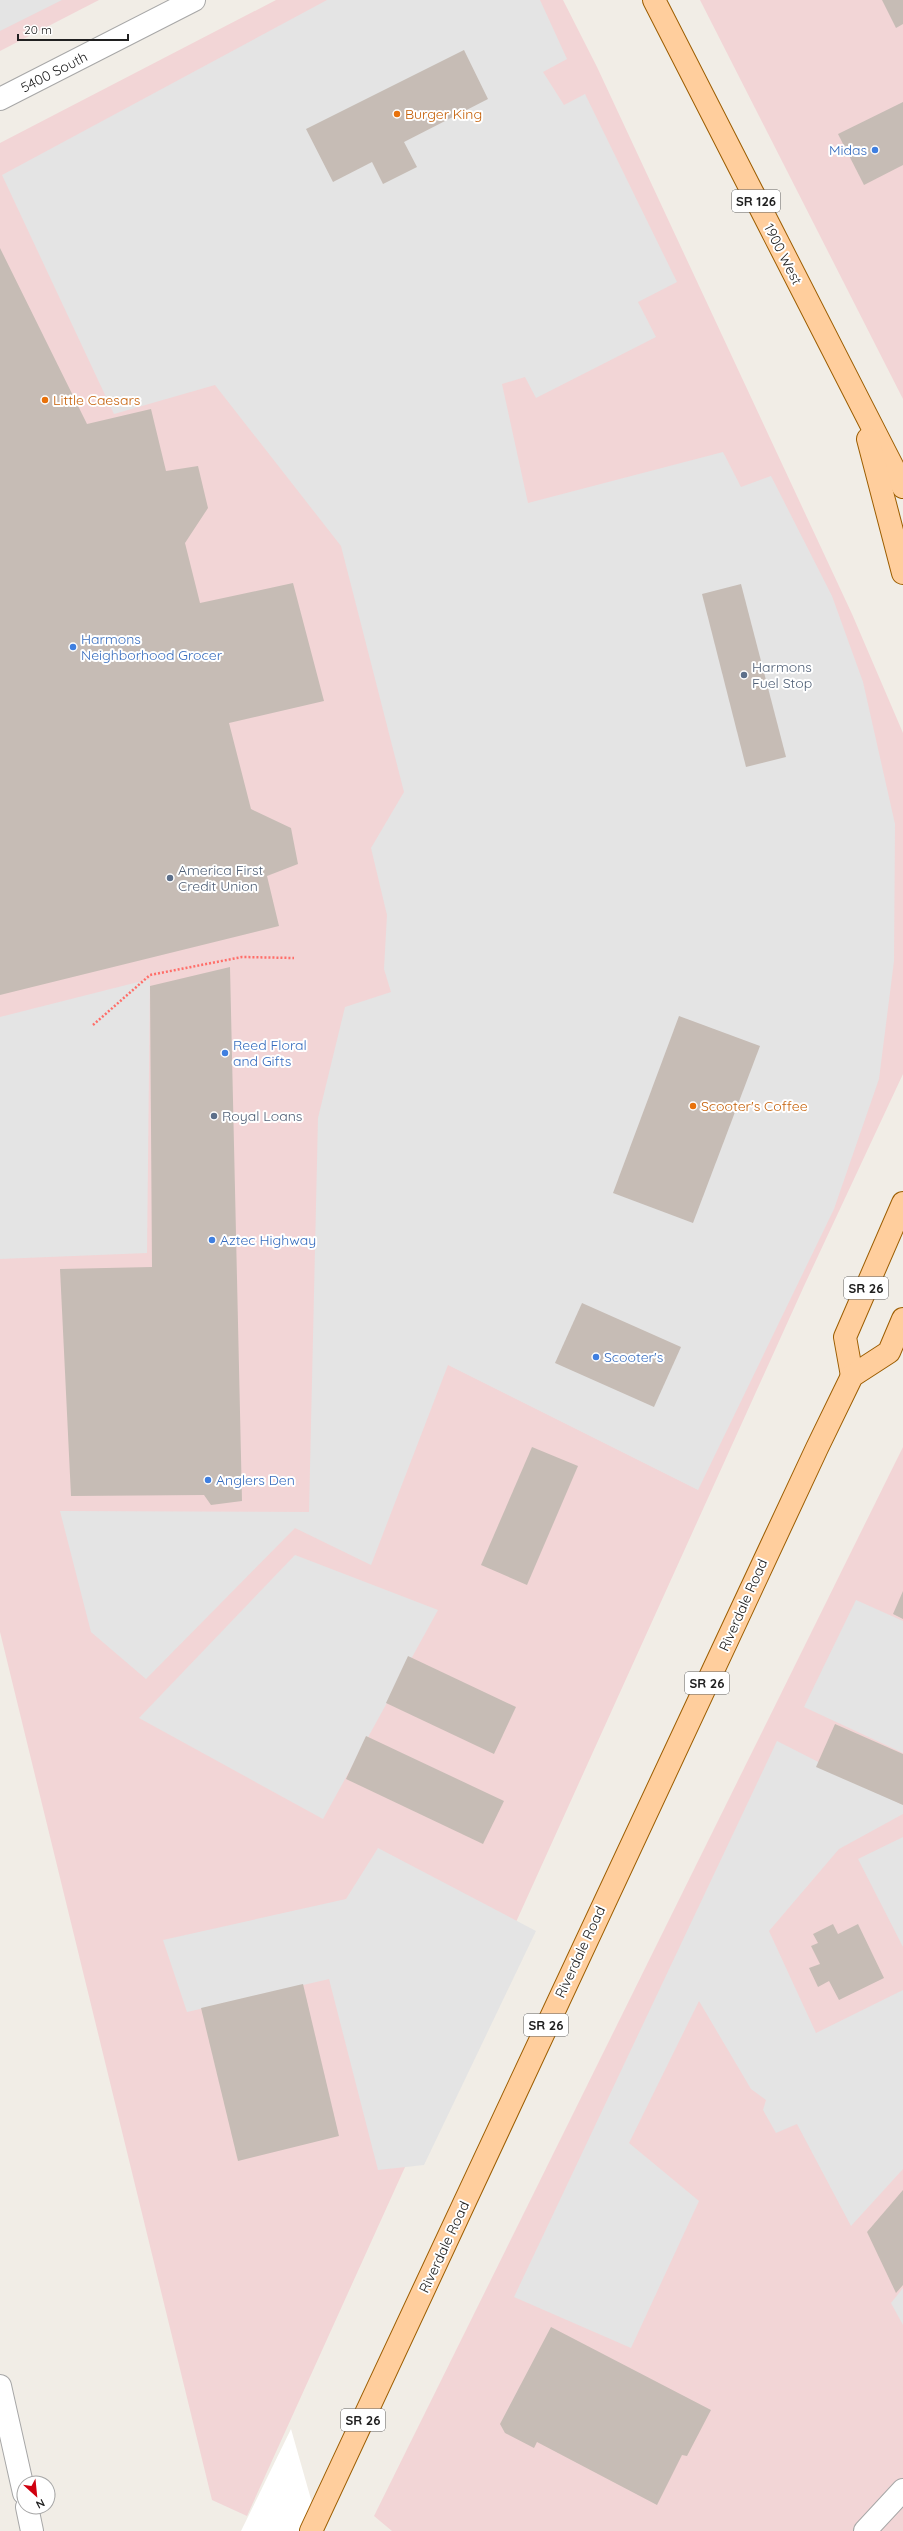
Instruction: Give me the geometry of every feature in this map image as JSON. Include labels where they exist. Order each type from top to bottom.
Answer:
[{"type":"main road","name":"1900 West","points":[[654,0],[903,487]]},
{"type":"main road","points":[[858,401],[903,573]]},
{"type":"main road","name":"SR 26","points":[[852,1376],[845,1337],[903,1203]]},
{"type":"main road","points":[[889,1352],[903,1319]]},
{"type":"main road","points":[[852,1376],[889,1352],[903,1336]]},
{"type":"main road","name":"Riverdale Road","points":[[311,2531],[778,1527],[852,1376]]},
{"type":"street","name":"5400 South","points":[[0,100],[194,0]]},
{"type":"street","points":[[0,2386],[20,2475]]},
{"type":"street","points":[[865,2531],[903,2490]]},
{"type":"street","points":[[29,2515],[32,2531]]},
{"type":"path","points":[[93,1025],[150,975],[242,957],[294,958]]},
{"type":"shaded area","points":[[0,0],[99,0],[0,51]]},
{"type":"shaded area","points":[[0,0],[62,0],[0,31]]},
{"type":"shaded area","points":[[276,0],[563,0],[597,67],[852,614],[903,733],[903,1074],[804,1286],[247,2516],[212,2500],[0,1632],[0,143]]},
{"type":"shaded area","points":[[327,0],[540,0],[567,59],[543,72],[564,105],[585,94],[677,282],[638,302],[656,337],[536,398],[525,377],[502,384],[528,503],[723,452],[741,487],[771,476],[832,596],[863,682],[895,824],[894,961],[879,1079],[834,1209],[698,1490],[448,1365],[371,1565],[295,1528],[146,1679],[91,1632],[60,1511],[309,1512],[318,1118],[345,1007],[391,992],[384,969],[387,915],[371,848],[404,792],[341,546],[215,385],[114,414],[2,175]]},
{"type":"shaded area","points":[[700,0],[903,0],[903,399]]},
{"type":"shaded area","points":[[150,979],[147,1253],[0,1259],[0,1017]]},
{"type":"shaded area","points":[[903,1447],[903,2531],[392,2531],[374,2516]]},
{"type":"shaded area","points":[[295,1555],[438,1610],[323,1819],[139,1718]]},
{"type":"shaded area","points":[[856,1600],[903,1621],[903,1753],[804,1707]]},
{"type":"shaded area","points":[[777,1741],[903,1805],[903,1814],[839,1849],[769,1931],[816,2033],[903,1990],[903,2169],[851,2226],[797,2124],[776,2133],[763,2110],[766,2100],[751,2089],[699,2001],[629,2143],[699,2201],[631,2348],[514,2297]]},
{"type":"shaded area","points":[[903,1837],[903,1947],[858,1859]]},
{"type":"shaded area","points":[[378,1848],[536,1931],[424,2165],[378,2170],[329,1979],[187,2012],[163,1940],[346,1899]]},
{"type":"shaded area","points":[[903,2288],[903,2325],[891,2303]]},
{"type":"pier","points":[[291,2429],[320,2531],[241,2531]]},
{"type":"building","points":[[882,0],[903,0],[903,24],[896,28]]},
{"type":"building","name":"Burger King","points":[[464,50],[488,99],[404,142],[417,167],[383,184],[372,162],[333,182],[306,129]]},
{"type":"building","name":"Midas","points":[[903,102],[903,165],[864,185],[838,134]]},
{"type":"building","points":[[0,248],[87,424],[151,409],[166,471],[198,466],[208,508],[185,543],[200,603],[293,583],[324,701],[229,723],[251,809],[291,828],[298,864],[267,876],[279,926],[0,995]]},
{"type":"building","name":"Harmons Fuel Stop","points":[[741,584],[786,757],[746,767],[702,594]]},
{"type":"building","points":[[230,967],[242,1501],[211,1505],[204,1495],[71,1496],[60,1269],[152,1267],[150,986]]},
{"type":"building","points":[[679,1016],[760,1046],[693,1223],[613,1193]]},
{"type":"building","points":[[582,1303],[681,1347],[654,1407],[555,1363]]},
{"type":"building","points":[[532,1447],[578,1466],[527,1585],[481,1565]]},
{"type":"building","points":[[903,1591],[903,1619],[893,1614]]},
{"type":"building","points":[[408,1656],[516,1707],[494,1754],[386,1703]]},
{"type":"building","points":[[835,1724],[903,1754],[903,1805],[816,1767]]},
{"type":"building","points":[[366,1736],[504,1801],[483,1844],[346,1779]]},
{"type":"building","points":[[833,1924],[838,1934],[858,1924],[884,1978],[839,2000],[829,1981],[818,1987],[809,1968],[820,1964],[811,1946],[818,1943],[813,1934]]},
{"type":"building","points":[[303,1984],[339,2136],[238,2161],[201,2008]]},
{"type":"building","points":[[903,2190],[903,2285],[896,2293],[867,2232]]},
{"type":"building","points":[[551,2327],[711,2410],[687,2456],[682,2455],[657,2505],[537,2442],[534,2448],[505,2433],[500,2424]]},
{"type":"place","name":"Burger King","points":[[397,114]]},
{"type":"place","name":"Midas","points":[[875,150]]},
{"type":"place","name":"Little Caesars","points":[[45,400]]},
{"type":"place","name":"Harmons Neighborhood Grocer","points":[[73,647]]},
{"type":"place","name":"Harmons Fuel Stop","points":[[744,675]]},
{"type":"place","name":"America First Credit Union","points":[[170,878]]},
{"type":"place","name":"Reed Floral and Gifts","points":[[225,1053]]},
{"type":"place","name":"Scooter's Coffee","points":[[693,1106]]},
{"type":"place","name":"Royal Loans","points":[[214,1116]]},
{"type":"place","name":"Aztec Highway","points":[[212,1240]]},
{"type":"place","name":"Scooter's","points":[[596,1357]]},
{"type":"place","name":"Anglers Den","points":[[208,1480]]}]
